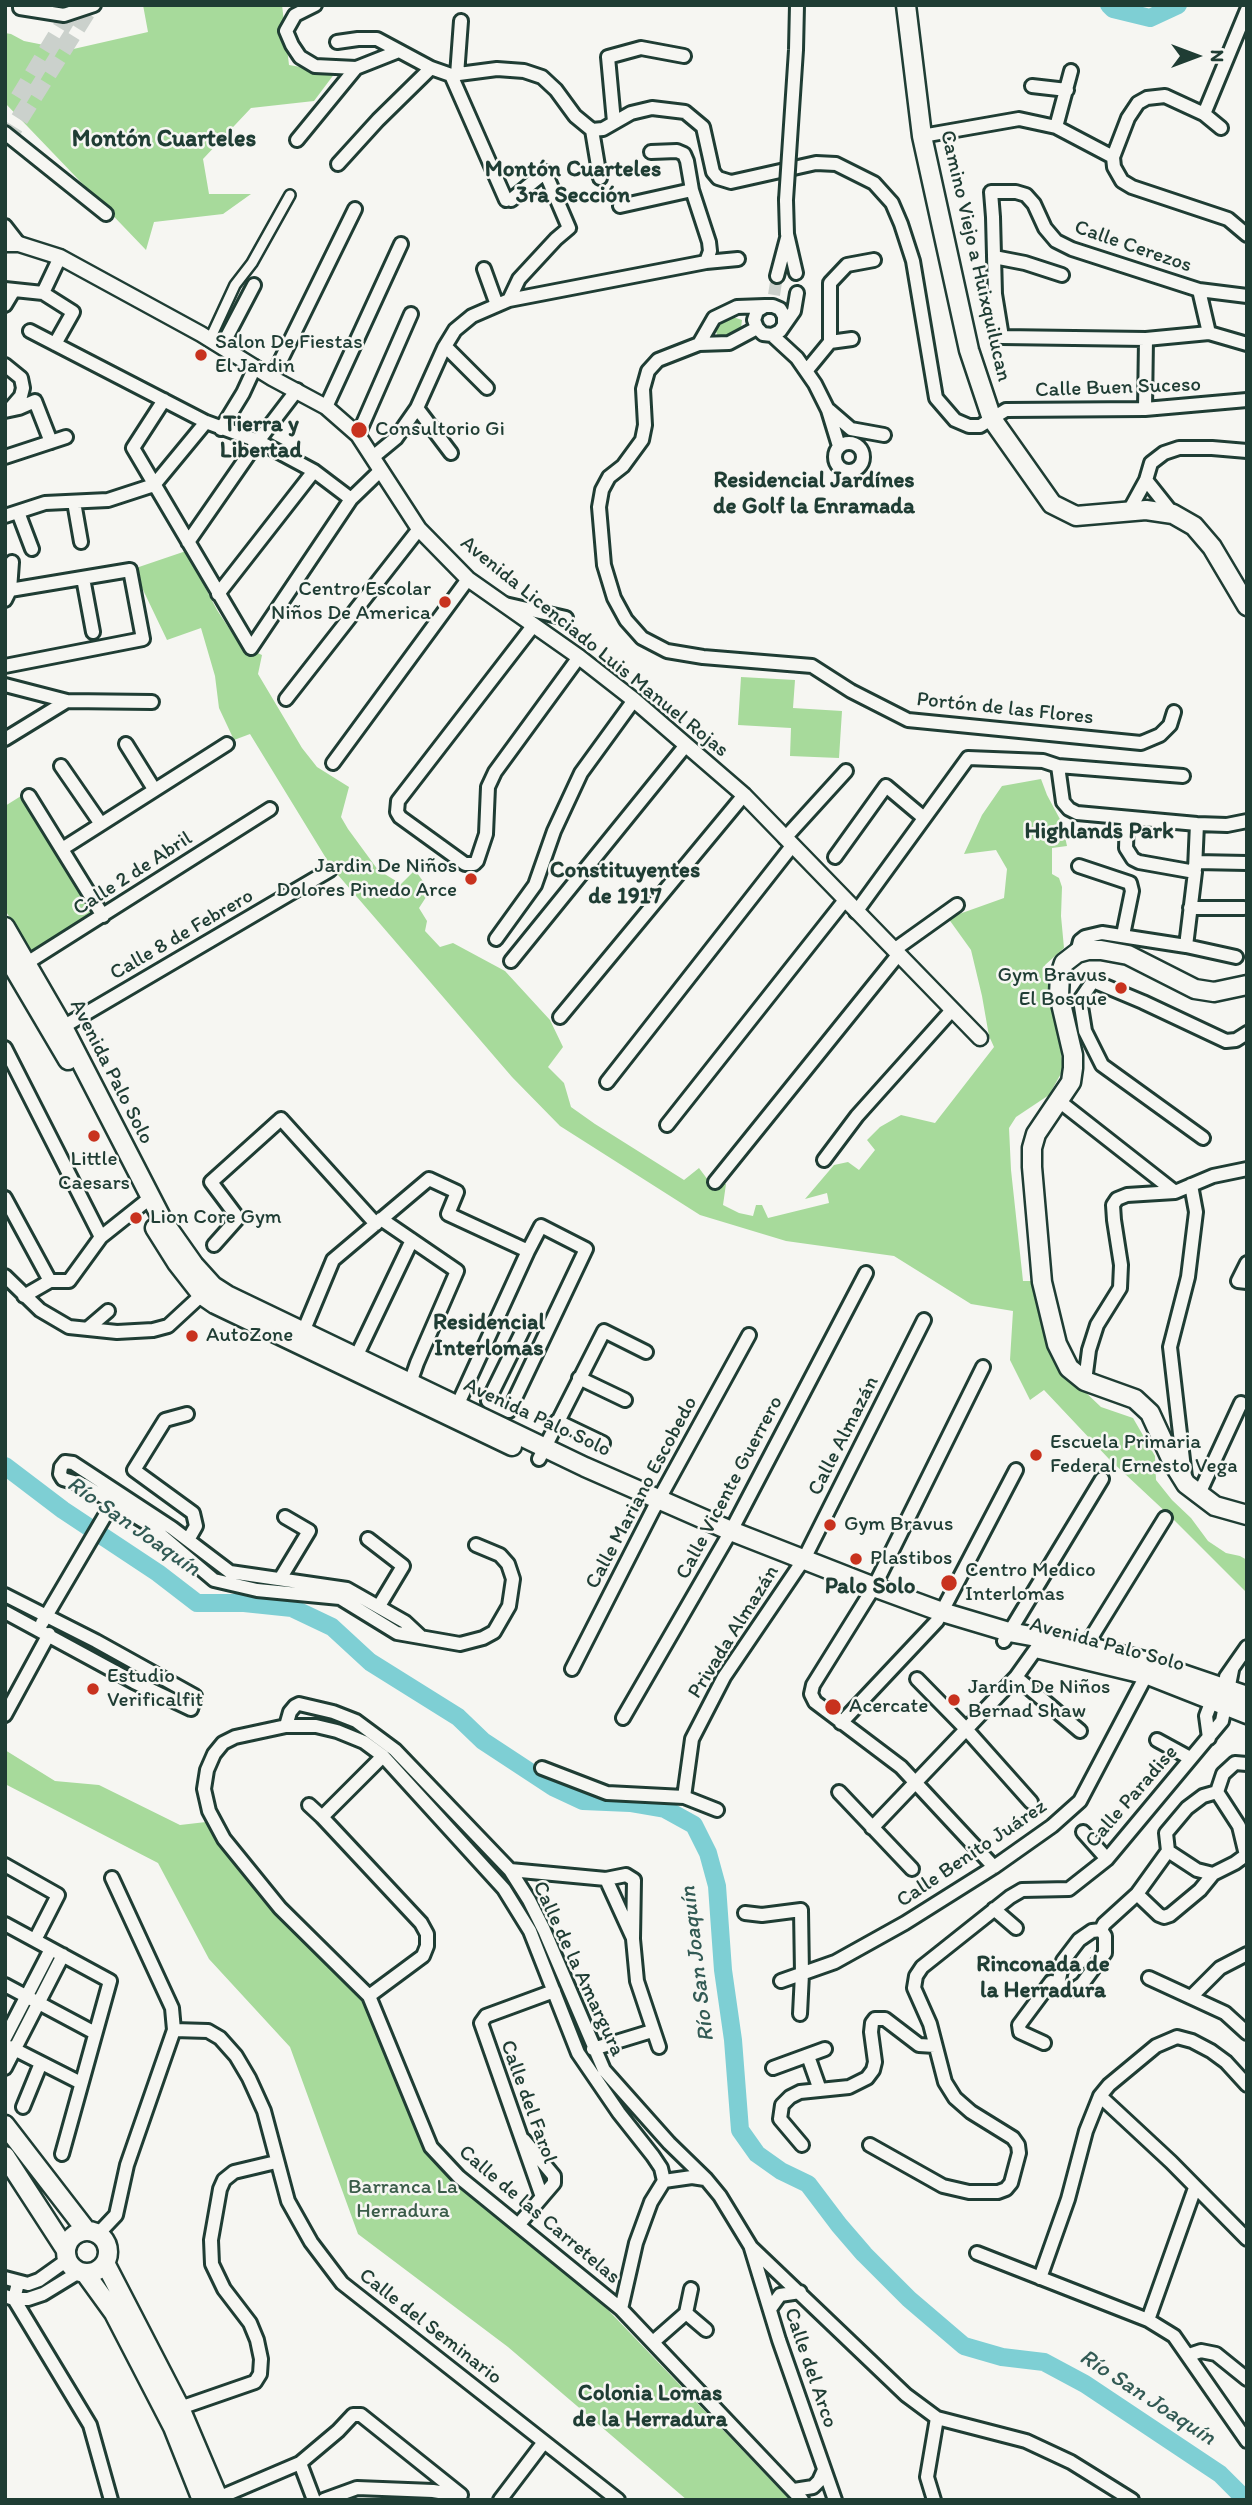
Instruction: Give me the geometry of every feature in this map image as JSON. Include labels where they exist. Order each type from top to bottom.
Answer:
[{"type":"main road","name":"Camino Viejo a Huixquilucan","points":[[906,5],[922,135],[969,350],[992,419],[1052,504],[1076,516],[1146,510],[1173,514],[1194,526],[1212,547],[1247,606]]},
{"type":"main road","name":"Avenida Palo Solo","points":[[7,941],[58,1030],[177,1264],[234,1314],[728,1536],[939,1616],[1006,1637],[1085,1652],[1150,1669],[1222,1696],[1247,1714]]},
{"type":"main road","points":[[1247,985],[1214,992],[1195,989],[1128,955],[1101,950],[1077,953],[1064,963],[1059,995],[1073,1055],[1071,1082],[1036,1133],[1032,1148],[1042,1282],[1057,1344],[1069,1368],[1085,1381],[1135,1399],[1150,1413],[1173,1463],[1192,1490],[1215,1506],[1247,1515]]},
{"type":"main road","name":"Avenida Palo Solo","points":[[207,1290],[303,1332],[457,1406],[497,1415],[541,1453]]},
{"type":"main road","name":"Avenida Palo Solo","points":[[1222,1696],[1247,1696]]},
{"type":"main road","points":[[5,2125],[92,2232],[108,2247],[105,2263],[96,2271],[74,2264]]},
{"type":"main road","points":[[5,2156],[74,2264],[114,2313],[213,2499]]},
{"type":"main road","points":[[74,2264],[69,2240],[77,2233],[92,2232]]},
{"type":"main road","points":[[105,2263],[180,2408],[213,2499]]},
{"type":"street","points":[[20,8],[64,15],[77,8],[94,5]]},
{"type":"street","points":[[315,5],[295,15],[286,31],[300,57],[315,66],[356,68],[399,51]]},
{"type":"street","points":[[796,273],[787,234],[786,201],[797,5]]},
{"type":"street","points":[[1204,114],[1247,10]]},
{"type":"street","points":[[461,21],[454,75],[508,200],[545,172],[569,228],[519,279],[503,303]]},
{"type":"street","points":[[337,42],[358,38],[377,40],[431,68],[454,75],[497,69],[524,71],[542,77],[556,90],[575,116],[592,130],[600,178]]},
{"type":"street","points":[[592,130],[603,129],[614,122],[608,57],[641,48],[684,56]]},
{"type":"street","points":[[298,140],[356,68]]},
{"type":"street","points":[[338,164],[431,68]]},
{"type":"street","points":[[1056,127],[1071,71]]},
{"type":"street","points":[[1032,86],[1067,90]]},
{"type":"street","points":[[1221,128],[1204,114],[1165,96],[1147,97],[1138,103],[1128,118],[1113,157],[1114,167],[1117,175],[1132,187],[1228,219],[1247,235]]},
{"type":"street","name":"Calle Buen Suceso","points":[[614,122],[631,113],[652,108],[685,112],[703,127],[713,172],[718,178],[731,182],[816,163],[836,164],[874,183],[892,204],[913,261],[936,398],[955,420],[969,426],[980,426],[1006,410],[1145,409],[1247,400]]},
{"type":"street","points":[[922,135],[1019,119],[1056,127],[1113,157]]},
{"type":"street","points":[[5,133],[106,214]]},
{"type":"street","points":[[651,152],[677,151],[684,154],[692,190],[709,242],[710,251],[706,262]]},
{"type":"street","points":[[620,206],[692,190]]},
{"type":"street","name":"Calle Cerezos","points":[[995,257],[990,192],[1016,192],[1026,195],[1034,204],[1045,228],[1056,240],[1072,249],[1199,290],[1247,296]]},
{"type":"street","points":[[216,343],[235,285],[252,263],[290,195]]},
{"type":"street","points":[[272,378],[355,209]]},
{"type":"street","points":[[5,226],[12,244]]},
{"type":"street","points":[[778,276],[787,234]]},
{"type":"street","name":"Avenida Licenciado Luis Manuel Rojas","points":[[12,244],[60,257],[326,407],[358,435],[419,529],[468,579],[579,657],[634,700],[744,795],[980,1038]]},
{"type":"street","points":[[326,407],[401,244]]},
{"type":"street","points":[[43,293],[60,257]]},
{"type":"street","points":[[1062,275],[995,257],[995,294],[1002,337],[1146,339],[1209,333],[1247,344]]},
{"type":"street","points":[[164,400],[133,448],[251,648],[351,499],[417,408],[444,346],[455,330],[472,316],[503,303],[738,258]]},
{"type":"street","points":[[807,370],[830,342],[830,283],[847,265],[874,260]]},
{"type":"street","points":[[484,269],[503,303]]},
{"type":"street","points":[[216,343],[254,285]]},
{"type":"street","points":[[5,305],[10,289],[43,293],[73,312],[55,344]]},
{"type":"street","points":[[1199,290],[1209,333]]},
{"type":"street","points":[[771,303],[757,312],[754,320],[763,334],[772,335],[780,331],[794,310],[797,293]]},
{"type":"street","points":[[699,344],[714,318],[737,307],[771,303],[780,309],[784,323]]},
{"type":"street","points":[[358,435],[411,314]]},
{"type":"street","name":"Portón de las Flores","points":[[757,328],[729,343],[699,344],[658,360],[648,371],[643,388],[645,425],[642,440],[623,466],[609,477],[602,490],[599,507],[604,565],[614,598],[626,620],[642,638],[667,651],[691,655],[812,666],[851,691],[908,720],[1141,743],[1160,735],[1170,725],[1174,712]]},
{"type":"street","points":[[30,331],[206,422],[258,441],[314,471],[351,499]]},
{"type":"street","points":[[772,335],[807,370],[828,410],[839,446]]},
{"type":"street","points":[[830,342],[852,339]]},
{"type":"street","points":[[1145,409],[1146,339]]},
{"type":"street","points":[[444,346],[487,388]]},
{"type":"street","points":[[5,365],[21,378],[23,388],[21,396],[7,410]]},
{"type":"street","points":[[221,429],[255,367]]},
{"type":"street","points":[[188,542],[297,390]]},
{"type":"street","points":[[7,410],[35,401],[51,443]]},
{"type":"street","points":[[417,408],[452,453]]},
{"type":"street","points":[[828,410],[851,429],[884,435]]},
{"type":"street","points":[[5,516],[45,503],[108,500],[154,485],[206,422]]},
{"type":"street","points":[[5,457],[66,437]]},
{"type":"street","points":[[1129,511],[1146,480],[1151,463],[1164,453],[1212,447],[1247,451]]},
{"type":"street","points":[[218,594],[314,471]]},
{"type":"street","points":[[1146,480],[1173,514]]},
{"type":"street","points":[[74,502],[81,542]]},
{"type":"street","points":[[18,512],[33,549]]},
{"type":"street","points":[[286,699],[419,529]]},
{"type":"street","points":[[5,666],[143,639],[130,570],[7,595],[12,562]]},
{"type":"street","points":[[83,578],[93,632]]},
{"type":"street","points":[[332,763],[468,579]]},
{"type":"street","points":[[501,603],[566,618]]},
{"type":"street","points":[[533,626],[398,801],[397,812],[400,817],[464,864],[470,865],[477,861],[486,834],[488,787],[495,772],[579,657]]},
{"type":"street","points":[[5,685],[67,701],[152,702]]},
{"type":"street","points":[[496,939],[535,885],[554,831],[581,773],[634,700]]},
{"type":"street","points":[[5,739],[67,701]]},
{"type":"street","points":[[126,744],[154,789]]},
{"type":"street","points":[[62,849],[227,744]]},
{"type":"street","points":[[511,961],[686,745]]},
{"type":"street","points":[[856,912],[968,758],[1043,761],[1058,766],[1183,776]]},
{"type":"street","points":[[61,766],[101,824]]},
{"type":"street","points":[[1058,766],[1063,802],[1077,813],[1197,824],[1227,825],[1247,821]]},
{"type":"street","points":[[607,1082],[788,842],[846,771]]},
{"type":"street","points":[[835,857],[886,786],[924,818]]},
{"type":"street","points":[[560,1017],[744,795]]},
{"type":"street","points":[[29,796],[103,916]]},
{"type":"street","name":"Calle 2 de Abril","points":[[22,967],[270,809]]},
{"type":"street","points":[[1127,818],[1126,848],[1133,859],[1139,862],[1196,867],[1247,863]]},
{"type":"street","points":[[1186,946],[1196,867],[1197,824]]},
{"type":"street","points":[[1227,825],[1247,831]]},
{"type":"street","points":[[1079,866],[1130,883],[1132,891],[1122,935]]},
{"type":"street","name":"Calle 8 de Febrero","points":[[58,1030],[330,870]]},
{"type":"street","points":[[667,1125],[845,900]]},
{"type":"street","points":[[715,1182],[896,952],[957,905]]},
{"type":"street","points":[[1190,908],[1244,908]]},
{"type":"street","points":[[1077,953],[1080,941],[1102,933],[1236,957]]},
{"type":"street","points":[[1203,1138],[1102,1065],[1085,1031],[1080,1000],[1093,981],[1226,1041],[1236,1040],[1247,1033]]},
{"type":"street","points":[[824,1160],[857,1116],[953,1010]]},
{"type":"street","points":[[5,1048],[101,1237]]},
{"type":"street","points":[[1059,1101],[1175,1192]]},
{"type":"street","points":[[214,1245],[238,1218],[211,1182],[281,1119],[379,1222],[412,1240],[457,1271],[410,1382]]},
{"type":"street","points":[[1085,1381],[1089,1350],[1097,1325],[1120,1288],[1121,1265],[1113,1205],[1117,1199],[1127,1195],[1175,1192],[1213,1176],[1247,1170]]},
{"type":"street","points":[[303,1332],[333,1260],[429,1179],[457,1192],[449,1214],[528,1251]]},
{"type":"street","points":[[1191,1185],[1196,1212],[1188,1277],[1170,1348],[1192,1490]]},
{"type":"street","points":[[6,1201],[50,1281]]},
{"type":"street","points":[[24,1296],[50,1281],[69,1281],[101,1237],[145,1201]]},
{"type":"street","points":[[457,1406],[541,1226],[586,1249],[509,1411],[497,1415],[488,1401],[525,1326]]},
{"type":"street","points":[[356,1357],[412,1240]]},
{"type":"street","points":[[1242,1281],[1247,1263]]},
{"type":"street","name":"Calle Vicente Guerrero","points":[[624,1718],[728,1536],[866,1273]]},
{"type":"street","points":[[5,1276],[40,1310],[69,1327],[87,1329],[137,1331],[168,1326],[207,1290]]},
{"type":"street","points":[[87,1329],[108,1311]]},
{"type":"street","name":"Calle Almazán","points":[[801,1564],[924,1320]]},
{"type":"street","points":[[541,1453],[604,1331],[646,1352]]},
{"type":"street","name":"Calle Mariano Escobedo","points":[[572,1669],[656,1505],[749,1335]]},
{"type":"street","points":[[983,1367],[872,1592],[813,1685],[811,1694],[815,1702],[901,1767],[994,1867]]},
{"type":"street","points":[[579,1378],[625,1400]]},
{"type":"street","points":[[1192,1490],[1241,1403]]},
{"type":"street","points":[[187,1414],[165,1420],[134,1470],[193,1513],[196,1526],[188,1541]]},
{"type":"street","points":[[557,1421],[603,1443]]},
{"type":"street","points":[[842,1723],[939,1616],[1016,1469]]},
{"type":"street","points":[[1006,1637],[1102,1479]]},
{"type":"street","points":[[116,1497],[188,1541],[230,1572],[347,1589],[405,1622],[420,1636]]},
{"type":"street","points":[[5,1715],[43,1632],[47,1616],[72,1568],[116,1497]]},
{"type":"street","points":[[116,1497],[214,1580],[257,1590],[340,1598],[397,1633],[460,1644],[470,1643],[494,1632],[513,1593],[513,1579],[508,1564],[500,1555],[476,1545]]},
{"type":"street","points":[[280,1579],[309,1531],[285,1517]]},
{"type":"street","points":[[1085,1652],[1165,1518]]},
{"type":"street","points":[[368,1539],[403,1566],[379,1606]]},
{"type":"street","points":[[202,1572],[208,1572],[212,1568],[213,1560]]},
{"type":"street","name":"Privada Almazán","points":[[684,1797],[692,1739],[724,1676],[801,1564]]},
{"type":"street","points":[[5,1595],[195,1696],[191,1709],[134,1682],[5,1612]]},
{"type":"street","points":[[872,1828],[1016,1677],[1040,1644]]},
{"type":"street","name":"Calle Paradise","points":[[935,2046],[930,2024],[914,1988],[916,1976],[922,1967],[1022,1890],[1069,1889],[1107,1859],[1209,1738],[1206,1716],[1222,1696],[1231,1670],[1247,1647]]},
{"type":"street","name":"Calle Benito Juárez","points":[[781,1981],[835,1962],[905,1923],[994,1867],[1052,1826],[1080,1801],[1150,1669]]},
{"type":"street","points":[[1016,1677],[1080,1731]]},
{"type":"street","points":[[917,1679],[1031,1802]]},
{"type":"street","name":"Calle de la Amargura","points":[[286,1726],[290,1712],[299,1704],[356,1721],[395,1750],[509,1870],[529,1900],[544,1930],[604,2070],[625,2097],[706,2179],[720,2196],[751,2247],[906,2395],[937,2418],[1026,2441],[1071,2462],[1132,2500]]},
{"type":"street","name":"Calle de la Amargura","points":[[235,1737],[286,1726],[316,1726],[364,1741],[383,1756],[504,1889],[530,1931],[578,2053],[619,2113],[653,2155],[661,2168],[664,2181]]},
{"type":"street","name":"Calle de las Carretelas","points":[[235,1737],[223,1743],[214,1754],[207,1770],[204,1789],[209,1811],[224,1839],[280,1909],[369,1996],[431,2147],[459,2177],[621,2309],[798,2495],[813,2487],[824,2470]]},
{"type":"street","points":[[1157,1740],[1190,1758]]},
{"type":"street","points":[[322,1817],[383,1756]]},
{"type":"street","points":[[1217,1792],[1223,1774],[1236,1763],[1247,1764]]},
{"type":"street","points":[[542,1768],[607,1793],[684,1797],[717,1810]]},
{"type":"street","points":[[839,1792],[912,1869]]},
{"type":"street","points":[[1101,1930],[1104,1924],[1137,1894],[1168,1851],[1166,1833],[1187,1808],[1203,1796],[1217,1792]]},
{"type":"street","points":[[1137,1894],[1159,1915],[1170,1915],[1200,1891],[1213,1874],[1246,1855],[1239,1826],[1217,1792]]},
{"type":"street","points":[[309,1805],[421,1923],[427,1934],[428,1946],[422,1956],[369,1996]]},
{"type":"street","points":[[1083,1832],[1107,1859]]},
{"type":"street","points":[[1168,1851],[1197,1870],[1213,1874]]},
{"type":"street","points":[[5,1865],[58,1895],[35,1940]]},
{"type":"street","points":[[509,1870],[606,1878],[626,1875],[634,1880],[636,1888],[633,1939],[637,1981],[659,2047]]},
{"type":"street","points":[[92,2232],[116,2215],[127,2165],[174,2030],[172,2008],[112,1878]]},
{"type":"street","points":[[606,1878],[633,1939]]},
{"type":"street","points":[[995,1909],[1016,1928]]},
{"type":"street","points":[[745,1913],[762,1915],[801,1910],[800,2014]]},
{"type":"street","points":[[5,1924],[110,1980],[62,2154]]},
{"type":"street","points":[[1044,2043],[1020,2032],[1019,2025],[1051,1982],[1073,1990],[1082,1984],[1105,1953],[1105,1936],[1101,1930]]},
{"type":"street","points":[[1058,1983],[1063,1961],[1079,1940],[1092,1931],[1101,1930]]},
{"type":"street","points":[[5,2068],[10,2047],[57,1952]]},
{"type":"street","points":[[1191,1997],[1220,1968],[1247,1954]]},
{"type":"street","points":[[1149,1978],[1225,2013],[1247,2034]]},
{"type":"street","points":[[5,1985],[95,2033]]},
{"type":"street","name":"Calle del Farol","points":[[519,2224],[542,2197],[481,2023],[486,2017],[554,1991]]},
{"type":"street","points":[[5,2038],[33,2000]]},
{"type":"street","points":[[802,2145],[780,2119],[779,2112],[790,2097],[800,2092],[849,2087],[867,2078],[875,2062],[872,2023],[885,2019],[919,2045],[935,2046],[945,2082],[956,2098],[971,2112],[1013,2138],[1019,2154],[1011,2183],[998,2192],[968,2192],[943,2186],[870,2146]]},
{"type":"street","name":"Calle del Seminario","points":[[174,2030],[208,2031],[220,2038],[236,2056],[264,2111],[288,2201],[311,2242],[342,2283],[618,2500]]},
{"type":"street","points":[[593,2049],[652,2031]]},
{"type":"street","points":[[1040,2278],[1068,2199],[1086,2131],[1100,2096],[1110,2085],[1156,2046],[1177,2037],[1192,2041],[1218,2057],[1247,2085]]},
{"type":"street","points":[[10,2047],[81,2083]]},
{"type":"street","points":[[773,2068],[825,2049]]},
{"type":"street","points":[[808,2056],[820,2090]]},
{"type":"street","points":[[23,2107],[41,2063]]},
{"type":"street","points":[[1100,2096],[1247,2239]]},
{"type":"street","points":[[518,2133],[554,2176],[554,2183],[542,2197]]},
{"type":"street","points":[[180,2408],[255,2382],[260,2374],[261,2359],[257,2340],[250,2322],[224,2289],[212,2264],[211,2240],[224,2180],[234,2172],[276,2162]]},
{"type":"street","points":[[621,2309],[636,2243],[651,2202],[664,2181],[692,2177],[706,2179]]},
{"type":"street","points":[[1148,2320],[1195,2188]]},
{"type":"street","name":"Calle del Arco","points":[[751,2247],[769,2309],[835,2500]]},
{"type":"street","points":[[977,2253],[1148,2320],[1174,2336],[1247,2441]]},
{"type":"street","points":[[5,2278],[28,2284],[74,2264]]},
{"type":"street","points":[[10,2298],[28,2299],[43,2294],[74,2264]]},
{"type":"street","points":[[10,2298],[18,2283]]},
{"type":"street","points":[[653,2342],[686,2313],[691,2289]]},
{"type":"street","points":[[769,2309],[780,2295],[800,2292]]},
{"type":"street","points":[[10,2298],[90,2425],[110,2500]]},
{"type":"street","points":[[686,2313],[706,2330]]},
{"type":"street","points":[[1189,2354],[1201,2351],[1216,2354],[1247,2379]]},
{"type":"street","points":[[213,2499],[300,2463],[353,2415],[361,2415],[464,2498]]},
{"type":"street","points":[[934,2500],[927,2477],[937,2418]]},
{"type":"street","points":[[500,2500],[544,2442]]},
{"type":"street","points":[[300,2463],[314,2500]]},
{"type":"street","points":[[324,2500],[357,2488],[433,2491],[464,2498]]},
{"type":"green space","points":[[143,5],[282,5],[289,65],[335,73],[314,101],[251,108],[203,159],[209,194],[251,194],[223,214],[154,222],[146,250],[5,103],[5,33],[24,41],[69,50],[148,32]]},
{"type":"green space","points":[[733,317],[742,320],[741,328],[725,336],[718,336],[715,330],[717,325]]},
{"type":"green space","points":[[186,551],[217,610],[240,645],[262,655],[258,674],[302,748],[317,767],[349,787],[341,817],[348,829],[378,870],[401,884],[415,870],[430,891],[419,908],[427,921],[425,931],[440,947],[453,943],[505,971],[550,1020],[563,1047],[548,1067],[564,1083],[571,1107],[684,1180],[699,1168],[708,1180],[726,1184],[723,1205],[739,1213],[753,1216],[756,1205],[762,1205],[768,1218],[829,1203],[827,1193],[805,1199],[834,1165],[848,1162],[859,1170],[875,1150],[867,1140],[880,1127],[901,1115],[935,1123],[994,1047],[989,1036],[971,950],[948,918],[1004,898],[1007,869],[996,850],[964,854],[982,815],[1002,786],[1041,779],[1062,823],[1067,846],[1052,848],[1052,874],[1059,878],[1062,887],[1064,948],[1045,965],[1058,1025],[1063,1070],[1049,1095],[1016,1117],[1009,1128],[1023,1281],[1038,1281],[1081,1388],[1101,1407],[1133,1418],[1155,1456],[1156,1480],[1172,1500],[1191,1518],[1208,1541],[1226,1553],[1247,1560],[1247,1593],[1109,1459],[1044,1390],[1030,1400],[1010,1360],[1013,1311],[971,1304],[894,1256],[786,1241],[700,1215],[560,1126],[512,1077],[332,868],[250,734],[234,740],[219,708],[215,676],[201,628],[167,640],[133,569]]},
{"type":"green space","points":[[741,677],[795,680],[793,708],[842,711],[839,758],[790,756],[791,728],[738,725]]},
{"type":"green space","points":[[21,796],[94,915],[32,953],[5,910],[5,806]]},
{"type":"green space","name":"Barranca La Herradura","points":[[5,1750],[55,1781],[99,1785],[180,1825],[206,1822],[276,1914],[363,1997],[428,2151],[588,2289],[790,2500],[687,2500],[508,2347],[358,2234],[290,2047],[209,1959],[158,1863],[5,1784]]},
{"type":"waterway","points":[[1109,5],[1113,9],[1150,18],[1178,5]]},
{"type":"waterway","name":"Río San Joaquín","points":[[5,1466],[63,1510],[158,1573],[197,1603],[244,1603],[292,1608],[332,1627],[370,1662],[458,1717],[483,1741],[553,1787],[583,1801],[630,1803],[665,1809],[694,1825],[708,1853],[717,1886],[740,2130],[757,2154],[781,2171],[808,2184],[864,2254],[909,2299],[964,2346],[1002,2357],[1044,2362],[1085,2384],[1220,2474],[1246,2500]]},
{"type":"tunnel","points":[[19,98],[75,5]]},
{"type":"tunnel","points":[[5,142],[91,5]]},
{"type":"tunnel","points":[[774,295],[777,276]]},
{"type":"place","name":"Salon De Fiestas El Jardin","points":[[201,355]]},
{"type":"place","name":"Consultorio Gi","points":[[359,430]]},
{"type":"place","name":"Centro Escolar Niños De America","points":[[445,602]]},
{"type":"place","name":"Jardin De Niños Dolores Pinedo Arce","points":[[471,879]]},
{"type":"place","name":"Gym Bravus El Bosque","points":[[1121,988]]},
{"type":"place","name":"Little Caesars","points":[[94,1136]]},
{"type":"place","name":"Lion Core Gym","points":[[136,1218]]},
{"type":"place","name":"AutoZone","points":[[192,1336]]},
{"type":"place","name":"Escuela Primaria Federal Ernesto Vega","points":[[1036,1455]]},
{"type":"place","name":"Gym Bravus","points":[[830,1525]]},
{"type":"place","name":"Plastibos","points":[[856,1559]]},
{"type":"place","name":"Centro Medico Interlomas","points":[[949,1583]]},
{"type":"place","name":"Estudio Verificalfit","points":[[93,1689]]},
{"type":"place","name":"Jardin De Niños Bernad Shaw","points":[[954,1700]]},
{"type":"place","name":"Acercate","points":[[833,1707]]},
{"type":"district","name":"Montón Cuarteles","points":[[164,140]]},
{"type":"district","name":"Montón Cuarteles 3ra Sección","points":[[573,183]]},
{"type":"district","name":"Tierra y Libertad","points":[[261,438]]},
{"type":"district","name":"Residencial Jardínes de Golf la Enramada","points":[[814,494]]},
{"type":"district","name":"Highlands Park","points":[[1099,832]]},
{"type":"district","name":"Constituyentes de 1917","points":[[625,884]]},
{"type":"district","name":"Residencial Interlomas","points":[[489,1336]]},
{"type":"district","name":"Palo Solo","points":[[870,1587]]},
{"type":"district","name":"Rinconada de la Herradura","points":[[1043,1978]]},
{"type":"district","name":"Colonia Lomas de la Herradura","points":[[650,2407]]}]
